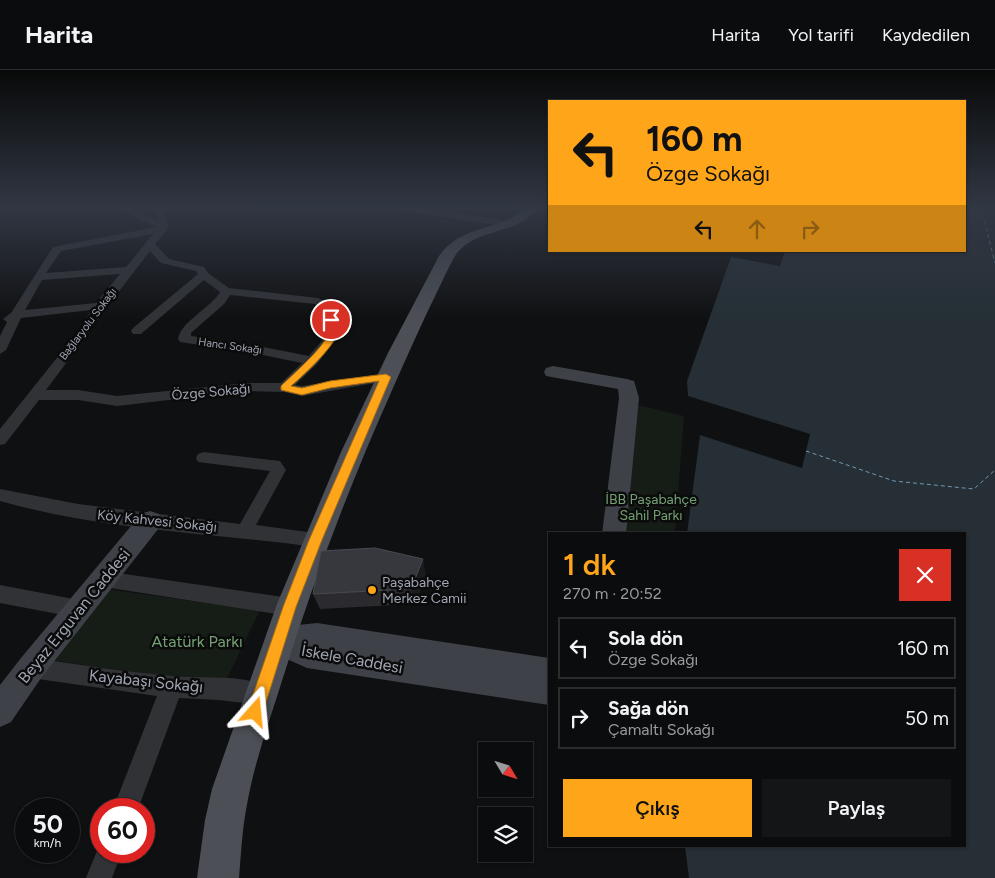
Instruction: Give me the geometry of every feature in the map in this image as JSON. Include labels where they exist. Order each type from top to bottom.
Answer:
[{"type":"main road","points":[[218,878],[228,802],[260,694],[315,540],[386,377],[449,253],[459,245]]},
{"type":"main road","points":[[553,372],[627,385],[629,398],[614,532]]},
{"type":"main road","name":"Beyaz Erguvan Caddesi","points":[[0,711],[31,668],[150,521]]},
{"type":"main road","name":"İskele Caddesi","points":[[279,641],[317,636],[548,673]]},
{"type":"main road","name":"İskele Caddesi","points":[[279,641],[307,654],[548,690]]},
{"type":"street","points":[[0,350],[16,315],[57,249],[79,245]]},
{"type":"street","points":[[150,245],[165,261],[200,269],[204,275],[226,291],[318,301],[325,305],[334,328],[333,335],[312,361],[284,388]]},
{"type":"street","name":"Bağlaryolu Sokağı","points":[[0,440],[89,325],[100,306],[150,245]]},
{"type":"street","points":[[38,277],[131,270]]},
{"type":"street","points":[[137,331],[204,275]]},
{"type":"street","name":"Hancı Sokağı","points":[[226,291],[220,302],[185,332],[184,339],[253,349],[312,361]]},
{"type":"street","points":[[0,326],[16,315],[100,306]]},
{"type":"street","name":"Özge Sokağı","points":[[35,395],[78,395],[117,401],[248,387],[284,388],[302,392],[330,384],[386,377]]},
{"type":"street","points":[[204,458],[274,465],[278,470],[245,530]]},
{"type":"street","name":"Köy Kahvesi Sokağı","points":[[0,495],[32,505],[315,540]]},
{"type":"street","points":[[104,579],[290,607]]},
{"type":"street","points":[[0,594],[79,609]]},
{"type":"street","name":"Kayabaşı Sokağı","points":[[31,668],[172,687],[219,689],[260,694]]},
{"type":"street","points":[[129,798],[172,687]]},
{"type":"street","points":[[99,878],[105,863]]},
{"type":"green space","name":"İBB Paşabahçe Sahil Parkı","points":[[634,404],[684,416],[675,532],[622,532]]},
{"type":"green space","name":"Atatürk Parkı","points":[[105,589],[260,610],[224,685],[51,660]]},
{"type":"shaded area","points":[[966,245],[995,245],[995,878],[689,878],[685,847],[966,847],[966,532],[687,532],[700,435],[802,468],[810,434],[688,396],[687,381],[731,257],[780,266],[785,252],[966,252]]},
{"type":"building","points":[[375,548],[423,559],[411,589],[313,594],[321,551]]},
{"type":"ferry route","points":[[990,245],[995,263]]},
{"type":"ferry route","points":[[806,451],[894,481],[974,489],[995,470]]},
{"type":"place","name":"Paşabahçe Merkez Camii","points":[[372,590]]},
{"type":"route","points":[[255,712],[290,607],[315,540],[386,377],[330,384],[302,392],[284,388],[312,361],[333,335],[334,328],[331,320]]}]
